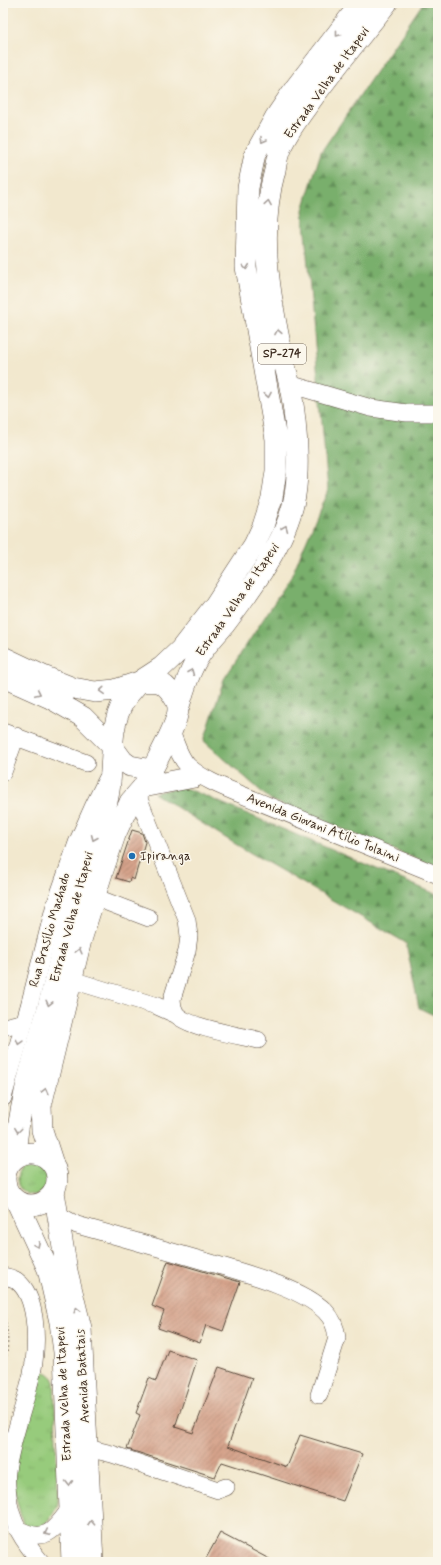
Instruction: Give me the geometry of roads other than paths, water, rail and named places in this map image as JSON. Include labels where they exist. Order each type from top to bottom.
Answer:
[{"type":"main road","name":"Estrada Velha de Itapevi","points":[[8,1164],[18,1127],[26,1084],[48,1006],[77,890],[88,853],[101,822],[110,790],[112,746],[124,701],[139,682],[162,667],[180,650],[216,605],[254,544],[263,526],[272,498],[276,471],[276,439],[246,267],[246,223],[250,182],[255,154],[275,118],[296,87],[362,3]]},
{"type":"main road","name":"Estrada Velha de Itapevi","points":[[53,1164],[42,1130],[41,1106],[94,897],[115,835],[130,802],[145,779],[171,732],[191,670],[199,656],[225,624],[270,559],[290,514],[295,496],[297,474],[296,442],[289,384],[280,345],[266,257],[266,217],[272,179],[280,148],[300,116],[333,71],[388,3]]},
{"type":"main road","points":[[3,657],[73,688],[95,692],[139,682],[156,681],[165,685],[174,697],[178,709]]},
{"type":"main road","points":[[3,677],[50,698],[83,717],[112,746],[123,761],[145,779],[201,778]]},
{"type":"main road","points":[[30,1153],[44,1156],[53,1164],[58,1178],[54,1192],[50,1197],[38,1204],[18,1205],[10,1195],[5,1181],[8,1164],[22,1154],[30,1153]]},
{"type":"main road","name":"Avenida Batatais","points":[[54,1192],[67,1271],[81,1328],[93,1562]]},
{"type":"main road","name":"Estrada Velha de Itapevi","points":[[18,1205],[48,1269],[60,1322],[64,1352],[72,1562]]},
{"type":"street","points":[[289,384],[371,408],[407,413],[438,413]]},
{"type":"street","name":"Avenida Giovani Atílio Tolaini","points":[[171,732],[180,754],[188,765],[201,778],[438,875]]},
{"type":"street","points":[[3,772],[9,734],[86,763]]},
{"type":"street","name":"Rua Brasílio Machado","points":[[3,1098],[25,1022],[54,908],[77,843],[94,804],[106,782],[111,767]]},
{"type":"street","points":[[145,779],[187,920],[189,936],[187,951],[172,999],[177,1015]]},
{"type":"street","points":[[94,897],[148,918]]},
{"type":"street","points":[[72,980],[152,1005],[177,1015],[195,1025],[258,1040]]},
{"type":"street","points":[[3,1027],[25,1022]]},
{"type":"street","points":[[58,1215],[76,1225],[263,1279],[301,1295],[324,1310],[333,1321],[337,1329],[337,1338],[319,1395]]},
{"type":"street","points":[[3,1276],[16,1280],[23,1287],[28,1297],[35,1322],[34,1362],[7,1472],[7,1494],[10,1511],[16,1528],[29,1548],[41,1562]]},
{"type":"street","points":[[87,1448],[112,1454],[218,1490],[226,1487]]},
{"type":"street","points":[[16,1528],[26,1533],[39,1536],[46,1534],[52,1531],[69,1510]]},
{"type":"place","name":"Ipiranga","points":[[132,856]]}]
